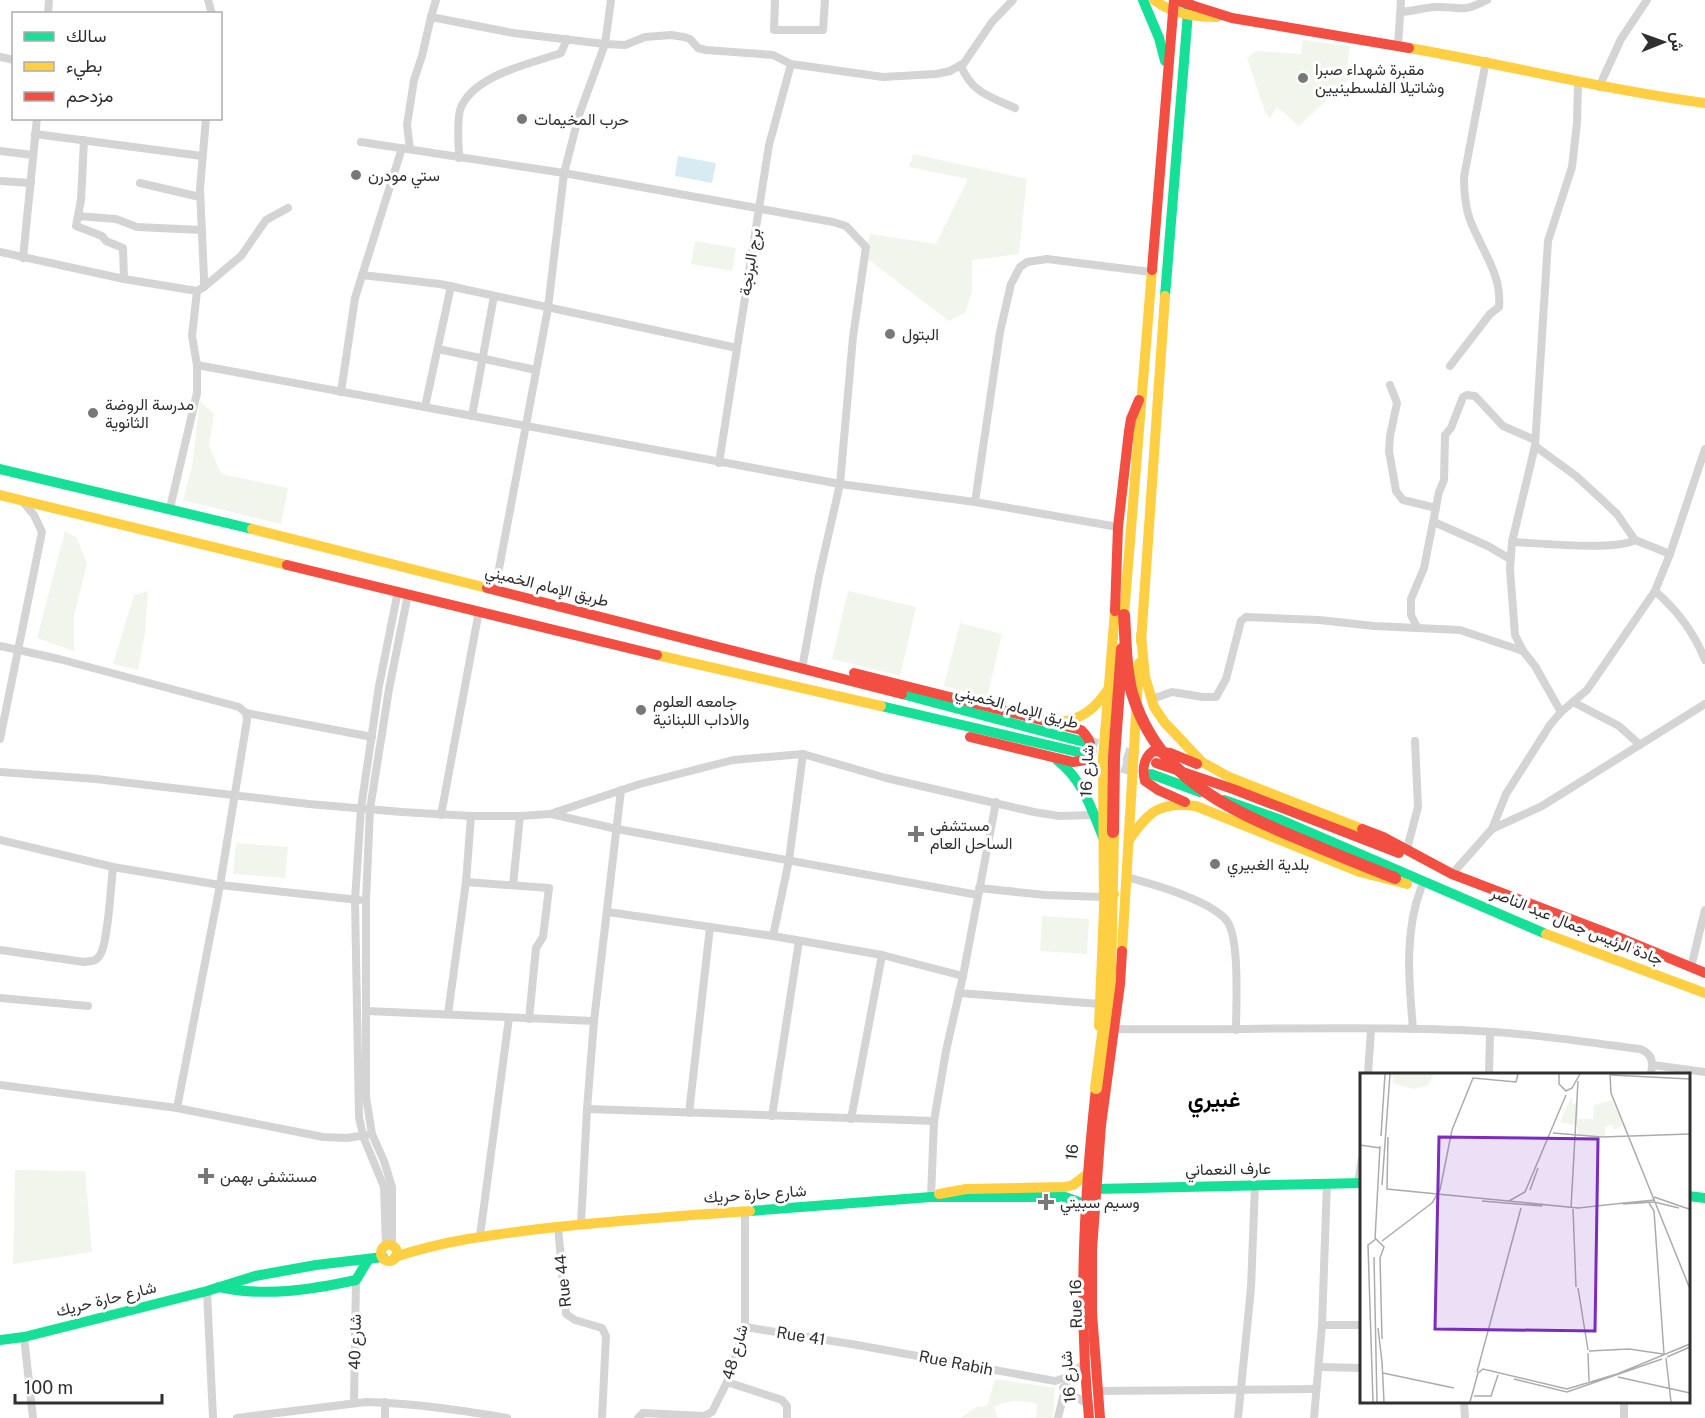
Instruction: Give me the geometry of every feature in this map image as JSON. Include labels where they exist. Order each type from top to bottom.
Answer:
[{"type":"main road","points":[[1143,0],[1159,38],[1167,80]]},
{"type":"main road","points":[[1154,0],[1232,18],[1486,61],[1599,87],[1705,103]]},
{"type":"main road","points":[[1174,4],[1124,615],[1128,670],[1133,695],[1147,731],[1158,750],[1183,777],[1203,794],[1249,819],[1407,884]]},
{"type":"main road","points":[[1189,7],[1166,274],[1141,635],[1145,677],[1152,699],[1165,723],[1191,753],[1229,777]]},
{"type":"main road","name":"شارع 16","points":[[1099,814],[1115,605],[1118,527],[1131,419],[1142,398]]},
{"type":"main road","name":"طريق الإمام الخميني","points":[[0,469],[170,508],[777,662],[1083,747],[813,691],[0,495]]},
{"type":"main road","points":[[210,545],[217,520]]},
{"type":"main road","name":"شارع 16","points":[[1093,1119],[1110,980],[1114,757],[1124,615]]},
{"type":"main road","points":[[620,646],[628,624]]},
{"type":"main road","name":"شارع 16","points":[[1089,1418],[1082,1365],[1081,1262],[1084,1208],[1090,1189],[1101,1125],[1120,984],[1141,635]]},
{"type":"main road","points":[[777,662],[803,663],[876,678],[1050,722],[1084,733],[1091,741],[1092,748],[1089,757],[1080,762],[853,709],[828,701],[813,691]]},
{"type":"main road","points":[[1050,722],[1072,721],[1084,717],[1094,710],[1109,688]]},
{"type":"main road","points":[[1442,888],[1421,888],[1360,872],[1158,790],[1145,781],[1146,758],[1155,751],[1170,753],[1365,829],[1449,872]]},
{"type":"main road","points":[[1047,755],[1074,774],[1099,814],[1103,837],[1104,910],[1093,1119]]},
{"type":"main road","points":[[1442,888],[1154,769],[1233,789],[1449,872]]},
{"type":"main road","points":[[1129,840],[1144,819],[1156,808],[1171,804],[1196,806]]},
{"type":"main road","name":"جادة الرئيس جمال عبد الناصر","points":[[1449,872],[1705,973]]},
{"type":"main road","name":"جادة الرئيس جمال عبد الناصر","points":[[1442,888],[1535,930],[1705,993]]},
{"type":"main road","points":[[1104,910],[1108,898],[1113,894],[1122,898],[1126,907]]},
{"type":"main road","name":"16","points":[[1090,1189],[1086,1174],[1093,1119]]},
{"type":"main road","points":[[1015,1193],[1073,1185],[1086,1174]]},
{"type":"main road","name":"عارف النعماني","points":[[1090,1189],[1360,1183]]},
{"type":"main road","name":"شارع حارة حريك","points":[[0,1340],[24,1337],[213,1289],[243,1279],[294,1269],[368,1260],[390,1251],[480,1236],[581,1224],[931,1197],[966,1189],[1015,1193]]},
{"type":"main road","name":"Rue 16","points":[[1090,1189],[1092,1313],[1100,1418]]},
{"type":"main road","points":[[1015,1193],[1065,1197],[1079,1202],[1084,1208]]},
{"type":"main road","points":[[1690,1196],[1705,1198]]},
{"type":"main road","points":[[356,1280],[368,1260]]},
{"type":"main road","name":"شارع حارة حريك","points":[[213,1289],[238,1292],[315,1289],[356,1280]]},
{"type":"street","points":[[341,392],[355,298],[406,148],[414,80],[436,0]]},
{"type":"street","points":[[495,590],[548,308],[564,173],[579,115],[605,44],[611,0]]},
{"type":"street","points":[[775,0],[774,30],[823,30],[825,0]]},
{"type":"street","points":[[431,17],[513,33],[605,44],[625,45],[645,37],[671,35],[690,39],[698,48],[706,50],[773,55],[791,64],[883,77],[899,77],[936,74],[961,66],[992,22],[1012,0]]},
{"type":"street","points":[[1398,46],[1401,0]]},
{"type":"street","points":[[1401,12],[1437,7],[1456,10],[1472,8],[1486,0]]},
{"type":"street","points":[[1599,87],[1621,39],[1628,33],[1647,0]]},
{"type":"street","points":[[459,158],[461,108],[476,89],[503,73],[561,53],[567,39]]},
{"type":"street","points":[[1450,366],[1499,306],[1500,296],[1495,274],[1471,224],[1464,191],[1464,177],[1486,61]]},
{"type":"street","name":"برج البرنجة","points":[[719,463],[758,210],[770,145],[791,64]]},
{"type":"street","points":[[961,66],[978,91],[1015,108]]},
{"type":"street","points":[[1561,712],[1515,635],[1510,559],[1535,443],[1548,241],[1572,167],[1577,123],[1578,82]]},
{"type":"street","points":[[23,258],[37,120]]},
{"type":"street","points":[[170,508],[197,393],[197,365],[192,336],[200,289],[202,230],[200,197],[205,120]]},
{"type":"street","points":[[35,134],[202,156]]},
{"type":"street","points":[[84,140],[81,200],[76,226],[100,235],[106,241],[123,248],[124,279]]},
{"type":"street","points":[[361,142],[564,173],[846,226],[866,247],[853,337],[840,484],[819,576],[803,663]]},
{"type":"street","points":[[0,151],[33,155]]},
{"type":"street","points":[[0,181],[31,183]]},
{"type":"street","points":[[140,183],[200,197]]},
{"type":"street","points":[[0,252],[124,279],[200,289],[241,256],[267,220],[288,208]]},
{"type":"street","points":[[78,216],[116,219],[137,227],[202,230]]},
{"type":"street","points":[[975,502],[1000,332],[1011,284],[1020,267],[1027,262],[1047,259],[1151,272]]},
{"type":"street","points":[[362,275],[412,279],[451,286],[737,348]]},
{"type":"street","points":[[425,407],[451,286]]},
{"type":"street","points":[[472,416],[494,296]]},
{"type":"street","points":[[438,349],[536,370]]},
{"type":"street","points":[[197,365],[719,463],[840,484],[975,502],[1118,527]]},
{"type":"street","points":[[1390,385],[1397,403],[1389,451],[1396,491],[1403,500],[1437,508]]},
{"type":"street","points":[[1417,627],[1411,615],[1411,599],[1424,568],[1439,492],[1444,480],[1445,435],[1463,398],[1467,395],[1474,396],[1503,426],[1535,443],[1576,477],[1617,514],[1635,540],[1670,554]]},
{"type":"street","points":[[1492,829],[1506,794],[1550,725],[1590,686],[1655,591],[1704,453]]},
{"type":"street","points":[[0,739],[42,532],[34,515],[24,502]]},
{"type":"street","points":[[1434,522],[1488,546],[1510,559]]},
{"type":"street","points":[[1512,542],[1597,545],[1623,544],[1635,540]]},
{"type":"street","points":[[1655,591],[1685,622],[1705,660]]},
{"type":"street","points":[[390,1251],[384,1186],[360,1127],[357,1097],[355,900],[361,808],[372,737],[403,593]]},
{"type":"street","points":[[390,1251],[392,1186],[372,1134],[366,1098],[366,901],[370,809],[403,593]]},
{"type":"street","points":[[441,815],[479,611]]},
{"type":"street","points":[[1152,699],[1172,692],[1203,697],[1216,696],[1220,693],[1226,679],[1241,621],[1246,617],[1469,632],[1523,651]]},
{"type":"street","points":[[0,646],[239,707],[246,713],[372,737]]},
{"type":"street","points":[[1573,702],[1619,726],[1640,745]]},
{"type":"street","points":[[1449,872],[1492,829],[1542,806],[1705,705]]},
{"type":"street","points":[[177,1108],[220,885],[247,720],[246,713]]},
{"type":"street","points":[[1407,849],[1418,807],[1415,741]]},
{"type":"street","points":[[0,772],[96,779],[370,809],[441,815],[520,816],[550,814],[621,790],[733,760],[803,753],[886,778],[1059,816],[1099,814]]},
{"type":"street","points":[[773,936],[789,861],[803,753]]},
{"type":"street","points":[[581,1224],[594,1021],[621,790]]},
{"type":"street","points":[[931,1197],[934,1122],[996,802]]},
{"type":"street","points":[[550,814],[789,861],[979,891],[1104,897]]},
{"type":"street","points":[[448,1014],[466,882],[471,816]]},
{"type":"street","points":[[513,885],[520,816]]},
{"type":"street","points":[[0,840],[113,867],[220,885],[366,901]]},
{"type":"street","points":[[0,950],[84,962],[98,958],[104,946],[113,867]]},
{"type":"street","points":[[1126,877],[1159,885],[1216,910],[1228,922],[1233,940],[1236,972],[1236,1030]]},
{"type":"street","points":[[466,882],[549,888],[543,937],[536,948],[529,1019]]},
{"type":"street","points":[[1413,1029],[1410,929],[1414,906],[1421,888]]},
{"type":"street","points":[[1691,967],[1705,910]]},
{"type":"street","points":[[608,912],[773,936],[882,955],[963,976]]},
{"type":"street","points":[[689,1113],[710,927]]},
{"type":"street","points":[[772,1116],[799,941]]},
{"type":"street","points":[[851,1119],[882,955]]},
{"type":"street","points":[[959,993],[1100,1004]]},
{"type":"street","points":[[0,998],[88,1006]]},
{"type":"street","points":[[366,1011],[594,1021]]},
{"type":"street","points":[[480,1236],[509,1018]]},
{"type":"street","points":[[1115,1029],[1413,1029],[1490,1032],[1640,1049],[1648,1053],[1653,1065],[1651,1073]]},
{"type":"street","points":[[1368,1073],[1371,1029]]},
{"type":"street","points":[[1489,1073],[1490,1032]]},
{"type":"street","points":[[1653,1065],[1705,1072]]},
{"type":"street","points":[[0,1085],[177,1108],[323,1137],[347,1138],[372,1134]]},
{"type":"street","points":[[587,1109],[934,1122]]},
{"type":"street","points":[[1314,1418],[1323,1325],[1327,1183]]},
{"type":"street","points":[[1239,1418],[1251,1288],[1255,1185]]},
{"type":"street","name":"شارع 48","points":[[638,1418],[643,1413],[708,1415],[727,1382],[745,1327],[745,1212]]},
{"type":"street","name":"Rue 44","points":[[558,1227],[566,1314],[569,1318],[602,1328],[606,1336],[602,1418]]},
{"type":"street","name":"شارع 40","points":[[354,1403],[356,1280]]},
{"type":"street","points":[[213,1289],[213,1418]]},
{"type":"street","points":[[1323,1325],[1360,1325]]},
{"type":"street","name":"Rue 41","points":[[745,1327],[857,1345]]},
{"type":"street","points":[[24,1337],[33,1418]]},
{"type":"street","name":"Rue Rabih","points":[[857,1345],[1055,1381],[1068,1377],[1082,1365]]},
{"type":"street","points":[[1319,1367],[1360,1368]]},
{"type":"street","points":[[1058,1418],[1068,1377]]},
{"type":"street","name":"Rue Rabih","points":[[1055,1381],[1087,1404]]},
{"type":"street","points":[[727,1382],[782,1400],[787,1406],[787,1418]]},
{"type":"street","points":[[1097,1391],[1316,1389]]},
{"type":"street","points":[[385,1402],[385,1418]]},
{"type":"street","points":[[237,1418],[354,1403],[385,1402],[507,1418]]},
{"type":"street","points":[[1464,1403],[1465,1418]]},
{"type":"shaded area","points":[[1303,40],[1350,46],[1347,68],[1349,79],[1299,126],[1277,107],[1270,118],[1265,112],[1247,58],[1256,51],[1301,54]]},
{"type":"shaded area","points":[[913,154],[1027,179],[1019,254],[972,260],[972,292],[965,313],[949,321],[864,256],[870,234],[936,244],[968,179],[909,167]]},
{"type":"shaded area","points":[[678,156],[716,163],[712,183],[675,176]]},
{"type":"shaded area","points":[[695,241],[736,248],[732,271],[691,264]]},
{"type":"shaded area","points":[[200,401],[214,414],[209,446],[221,474],[288,488],[281,524],[183,500],[192,466]]},
{"type":"shaded area","points":[[65,531],[77,538],[87,564],[74,616],[74,651],[37,638]]},
{"type":"shaded area","points":[[148,591],[145,633],[138,670],[113,664],[134,595]]},
{"type":"shaded area","points":[[848,591],[916,607],[900,676],[832,659]]},
{"type":"shaded area","points":[[960,623],[1002,634],[987,697],[944,686]]},
{"type":"shaded area","points":[[236,843],[288,847],[285,878],[233,874]]},
{"type":"shaded area","points":[[1042,916],[1089,919],[1087,954],[1040,951]]},
{"type":"shaded area","points":[[15,1170],[85,1171],[92,1252],[13,1264]]},
{"type":"shaded area","points":[[995,1379],[1055,1388],[1053,1418],[1036,1418],[1037,1404],[1016,1401],[994,1407],[997,1418],[961,1418],[976,1407],[987,1406]]},
{"type":"tunnel","points":[[1084,742],[1145,760]]},
{"type":"tunnel","points":[[1082,753],[1143,772]]},
{"type":"traffic: fast","points":[[1143,0],[1159,38],[1165,61]]},
{"type":"traffic: fast","points":[[1165,296],[1189,0]]},
{"type":"traffic: fast","points":[[0,469],[252,529]]},
{"type":"traffic: fast","points":[[902,694],[1084,742]]},
{"type":"traffic: fast","points":[[881,706],[1082,753]]},
{"type":"traffic: fast","points":[[1057,760],[1080,786],[1103,837]]},
{"type":"traffic: fast","points":[[1151,774],[1200,792]]},
{"type":"traffic: fast","points":[[1224,800],[1281,820],[1546,934]]},
{"type":"traffic: fast","points":[[1096,1189],[1360,1183]]},
{"type":"traffic: fast","points":[[1690,1196],[1705,1198]]},
{"type":"traffic: fast","points":[[750,1211],[931,1197],[1065,1197],[1079,1202],[1084,1207]]},
{"type":"traffic: fast","points":[[0,1340],[24,1337],[207,1291],[255,1276],[316,1265],[383,1257]]},
{"type":"traffic: fast","points":[[219,1287],[253,1292],[322,1287],[356,1280],[368,1260]]},
{"type":"traffic: slow","points":[[1154,0],[1168,9],[1184,14],[1217,17]]},
{"type":"traffic: slow","points":[[1409,48],[1705,103]]},
{"type":"traffic: slow","points":[[1124,615],[1152,270]]},
{"type":"traffic: slow","points":[[1141,642],[1165,296]]},
{"type":"traffic: slow","points":[[0,495],[287,565]]},
{"type":"traffic: slow","points":[[252,529],[487,588]]},
{"type":"traffic: slow","points":[[1099,1026],[1104,910],[1103,758],[1115,611]]},
{"type":"traffic: slow","points":[[1141,635],[1145,677],[1154,707],[1165,723],[1202,762],[1229,777],[1362,829]]},
{"type":"traffic: slow","points":[[657,655],[881,706]]},
{"type":"traffic: slow","points":[[1122,951],[1139,663]]},
{"type":"traffic: slow","points":[[1060,722],[1076,718],[1089,711],[1109,688]]},
{"type":"traffic: slow","points":[[1129,840],[1149,815],[1156,810],[1173,805],[1196,806],[1360,872],[1407,884]]},
{"type":"traffic: slow","points":[[1096,1088],[1110,980],[1113,832]]},
{"type":"traffic: slow","points":[[1104,910],[1108,898],[1114,894]]},
{"type":"traffic: slow","points":[[1546,934],[1705,993]]},
{"type":"traffic: slow","points":[[939,1194],[966,1189],[1065,1187],[1073,1185],[1086,1175]]},
{"type":"traffic: slow","points":[[395,1257],[448,1243],[521,1231],[750,1211]]},
{"type":"traffic: slow","points":[[389,1245],[397,1253],[389,1261],[381,1253],[389,1245]]},
{"type":"traffic: jam","points":[[1152,270],[1174,0]]},
{"type":"traffic: jam","points":[[1175,0],[1232,18],[1409,48]]},
{"type":"traffic: jam","points":[[1115,611],[1118,527],[1129,431],[1139,400]]},
{"type":"traffic: jam","points":[[287,565],[657,655]]},
{"type":"traffic: jam","points":[[487,588],[902,694]]},
{"type":"traffic: jam","points":[[1124,615],[1127,664],[1132,693],[1143,722],[1158,746],[1176,767],[1196,785],[1244,814],[1395,878]]},
{"type":"traffic: jam","points":[[1113,832],[1114,757],[1122,649]]},
{"type":"traffic: jam","points":[[854,673],[1081,730],[1089,740],[1091,748],[1086,760],[1073,762],[970,737]]},
{"type":"traffic: jam","points":[[1185,802],[1158,790],[1145,781],[1144,764],[1153,751],[1170,753],[1197,764]]},
{"type":"traffic: jam","points":[[1156,763],[1233,789],[1399,853]]},
{"type":"traffic: jam","points":[[1362,829],[1383,837],[1452,874],[1705,973]]},
{"type":"traffic: jam","points":[[1100,1418],[1092,1313],[1092,1250],[1101,1125],[1120,984],[1122,951]]},
{"type":"traffic: jam","points":[[1089,1418],[1083,1294],[1088,1170],[1096,1088]]},
{"type":"place","name":"مقبرة شهداء صبرا وشاتيلا الفلسطينيين","points":[[1303,78]]},
{"type":"place","name":"حرب المخيمات","points":[[522,119]]},
{"type":"place","name":"ستي مودرن","points":[[356,175]]},
{"type":"place","name":"البتول","points":[[890,334]]},
{"type":"place","name":"مدرسة الروضة الثانوية","points":[[93,413]]},
{"type":"place","name":"جامعه العلوم والاداب اللبنانية","points":[[641,710]]},
{"type":"place","name":"مستشفى الساحل العام","points":[[916,834]]},
{"type":"place","name":"بلدية الغبيري","points":[[1215,864]]},
{"type":"place","name":"مستشفى بهمن","points":[[206,1176]]},
{"type":"place","name":"وسيم سبيتي","points":[[1046,1202]]},
{"type":"district","name":"غبيري","points":[[1214,1099]]}]
